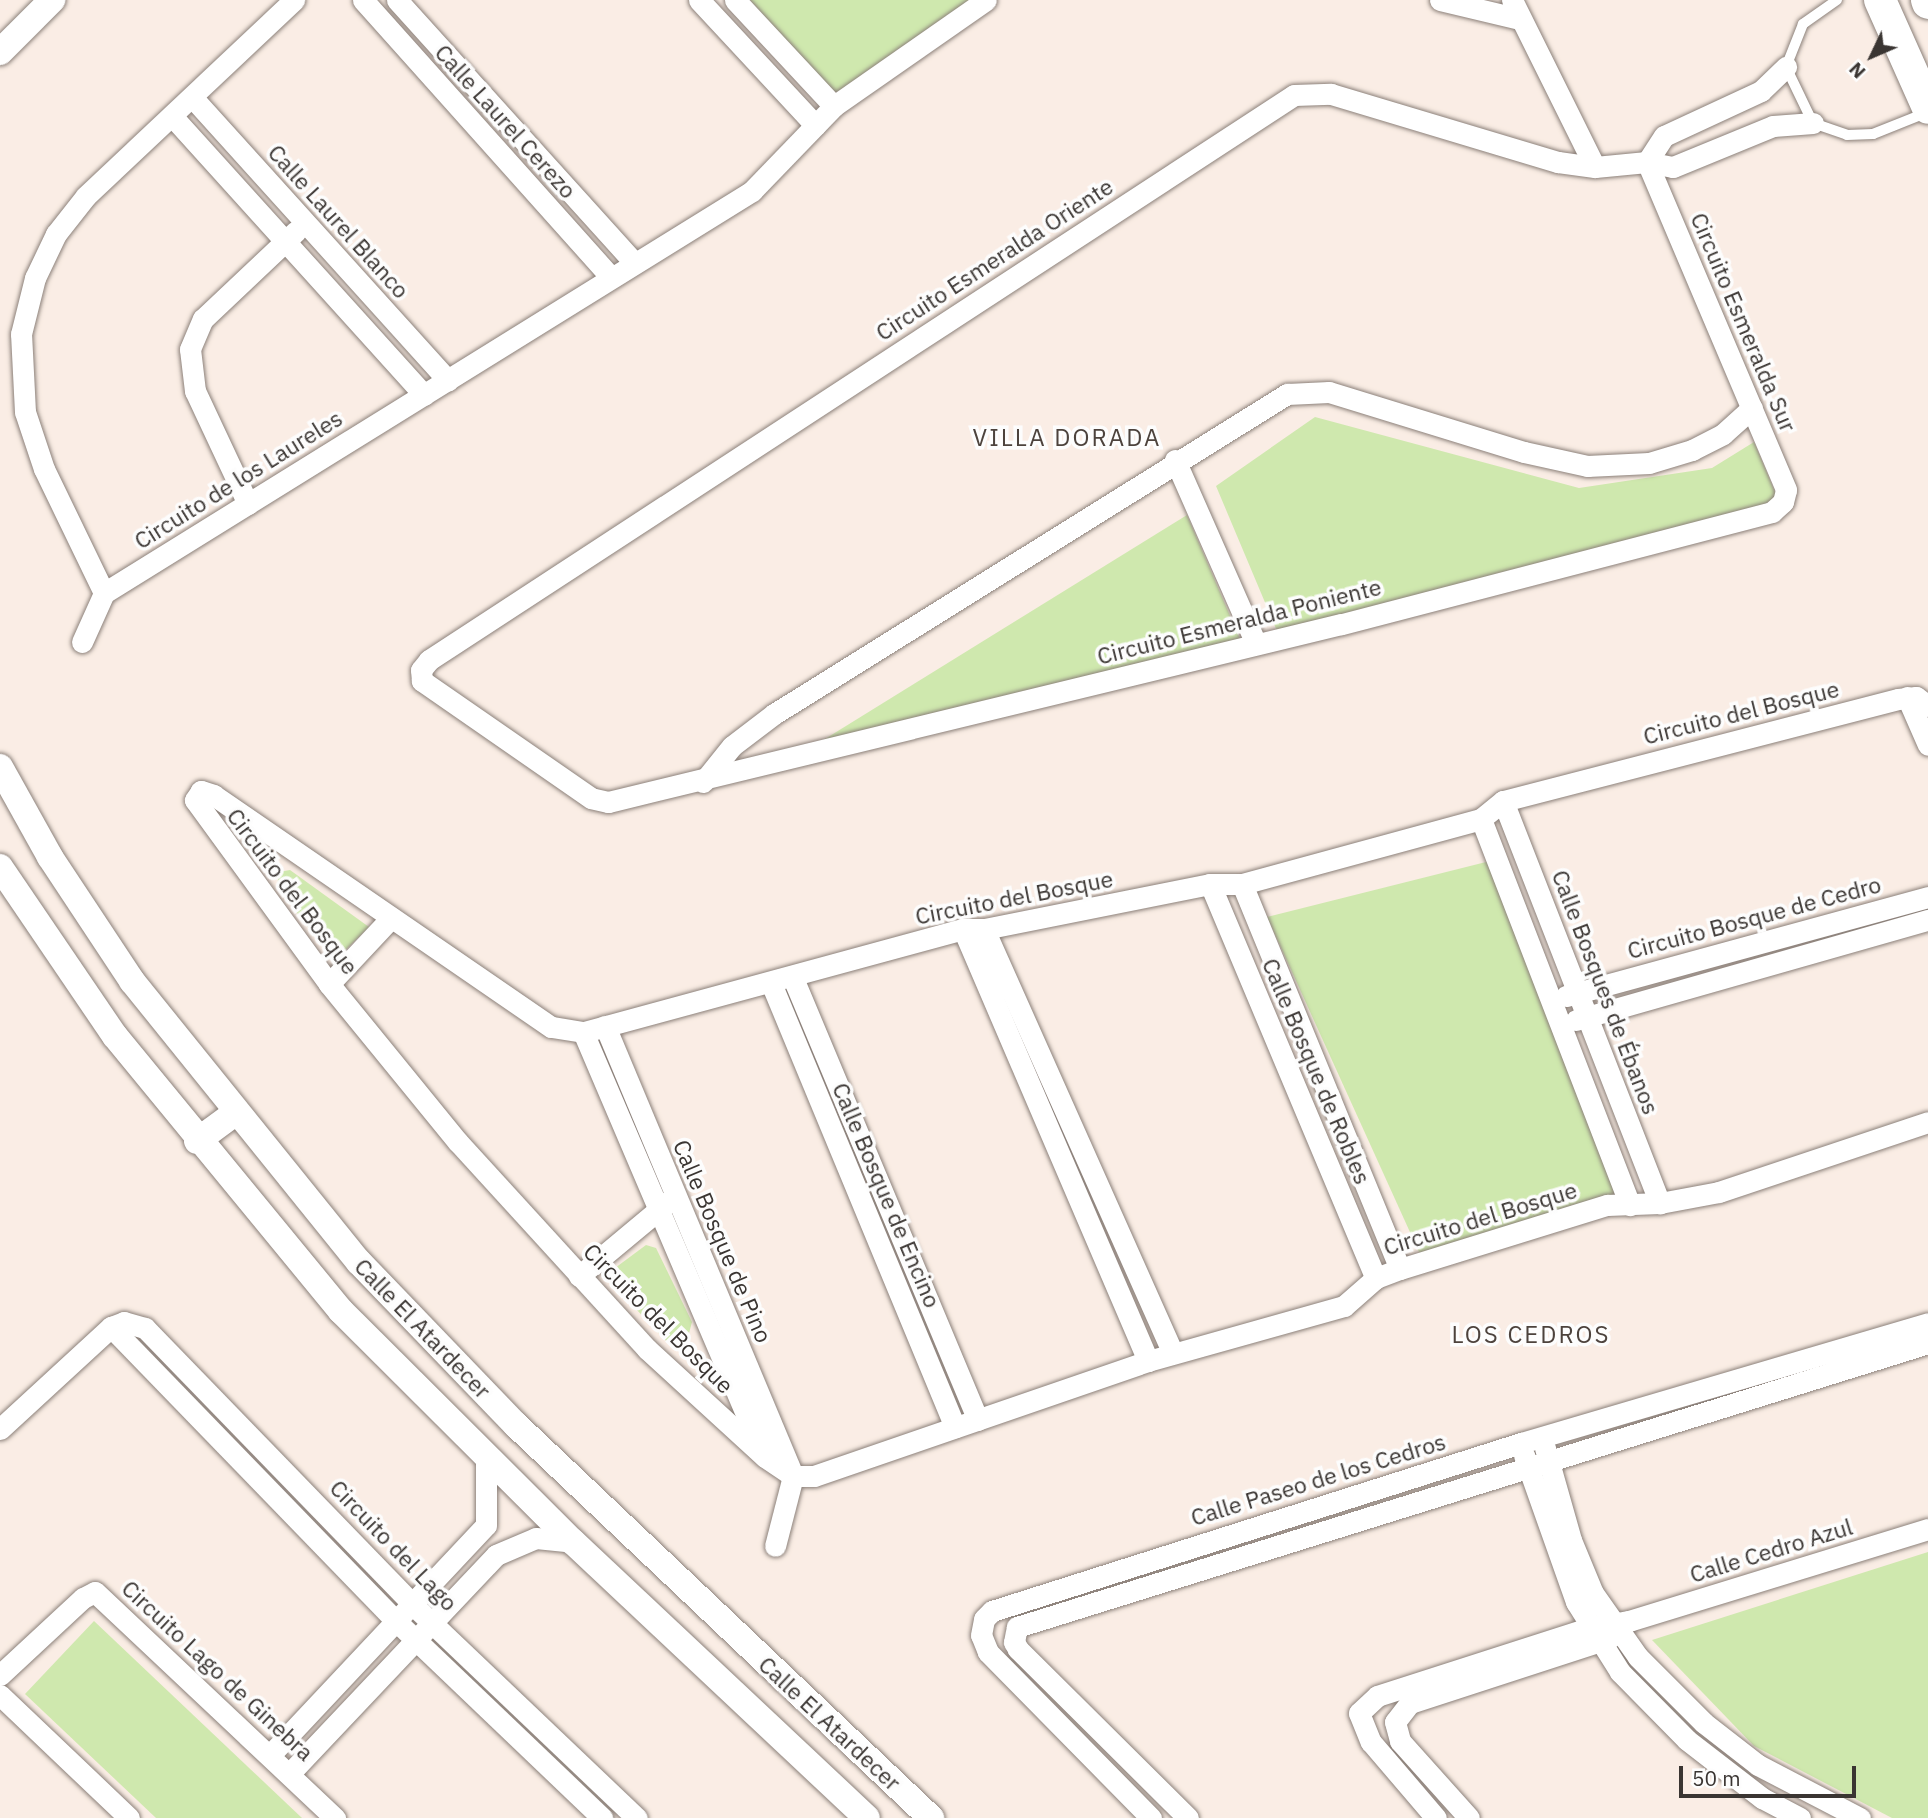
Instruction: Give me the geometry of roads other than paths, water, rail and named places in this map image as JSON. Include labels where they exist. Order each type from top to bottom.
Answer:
[{"type":"main road","points":[[1880,0],[1928,110]]},
{"type":"street","points":[[0,52],[52,0]]},
{"type":"street","points":[[82,642],[104,593],[31,439],[21,387],[21,334],[35,278],[56,234],[86,196],[294,0]]},
{"type":"street","name":"Calle Laurel Cerezo","points":[[363,0],[611,276]]},
{"type":"street","name":"Calle Laurel Cerezo","points":[[397,0],[634,262]]},
{"type":"street","points":[[699,0],[815,125]]},
{"type":"street","points":[[735,0],[834,106]]},
{"type":"street","name":"Circuito de los Laureles","points":[[104,593],[611,276],[752,191],[834,106],[986,0]]},
{"type":"street","points":[[1440,0],[1516,10],[1595,167]]},
{"type":"street","points":[[1647,162],[1664,136],[1760,91],[1786,67]]},
{"type":"street","name":"Circuito Esmeralda Oriente","points":[[599,801],[422,681],[421,670],[440,652],[1294,95],[1331,93],[1558,162],[1595,167],[1647,162],[1673,167],[1773,126],[1813,123]]},
{"type":"street","name":"Calle Laurel Blanco","points":[[192,97],[448,380]]},
{"type":"street","points":[[474,124],[492,106]]},
{"type":"street","points":[[172,116],[424,395]]},
{"type":"street","name":"Circuito Esmeralda Sur","points":[[1647,162],[1786,490],[1783,502]]},
{"type":"street","points":[[248,504],[195,391],[190,349],[203,319],[305,222]]},
{"type":"street","points":[[703,782],[732,746],[774,714],[1175,460],[1275,400],[1301,390],[1329,392],[1524,452],[1587,466],[1649,463],[1692,450],[1723,434],[1752,408]]},
{"type":"street","points":[[1175,460],[1256,644]]},
{"type":"street","name":"Circuito Esmeralda Poniente","points":[[599,801],[703,782],[1256,644],[1772,512],[1783,502]]},
{"type":"street","points":[[1928,706],[1916,697],[1907,697],[1928,744]]},
{"type":"street","name":"Circuito del Bosque","points":[[1907,697],[1503,801],[1481,819],[1242,884],[1210,884],[984,929],[963,929],[793,978],[583,1032],[551,1027],[214,795],[206,791],[196,794],[202,814],[409,1086],[648,1349],[765,1457],[793,1476],[814,1476],[1172,1353],[1344,1306],[1376,1278],[1399,1269],[1608,1205],[1660,1203],[1719,1192],[1928,1122]]},
{"type":"street","name":"Calle El Atardecer","points":[[0,767],[97,931],[235,1113],[359,1262],[516,1425],[931,1818]]},
{"type":"street","name":"Calle Bosques de Ébanos","points":[[1503,801],[1660,1203]]},
{"type":"street","points":[[1481,819],[1564,1023],[1630,1205]]},
{"type":"street","name":"Calle El Atardecer","points":[[0,867],[116,1036],[197,1141],[341,1311],[573,1542],[867,1818]]},
{"type":"street","name":"Calle Bosque de Robles","points":[[1210,884],[1376,1278]]},
{"type":"street","name":"Calle Bosque de Robles","points":[[1242,884],[1399,1269]]},
{"type":"street","name":"Circuito Bosque de Cedro","points":[[1554,999],[1928,897]]},
{"type":"street","points":[[329,984],[391,918]]},
{"type":"street","points":[[1564,1023],[1928,920]]},
{"type":"street","points":[[963,929],[1148,1361]]},
{"type":"street","points":[[984,929],[1172,1353]]},
{"type":"street","points":[[1776,939],[1785,960]]},
{"type":"street","name":"Calle Bosque de Encino","points":[[793,978],[978,1420]]},
{"type":"street","name":"Calle Bosque de Encino","points":[[771,983],[955,1427]]},
{"type":"street","name":"Calle Bosque de Pino","points":[[605,1026],[793,1476]]},
{"type":"street","name":"Calle Bosque de Pino","points":[[583,1032],[765,1457]]},
{"type":"street","points":[[1300,1097],[1324,1090]]},
{"type":"street","points":[[197,1141],[235,1113]]},
{"type":"street","points":[[1059,1153],[1080,1145]]},
{"type":"street","points":[[579,1276],[676,1194]]},
{"type":"street","points":[[866,1212],[887,1204]]},
{"type":"street","name":"Calle Paseo de los Cedros","points":[[1014,1633],[1024,1622],[1549,1461],[1868,1354],[1928,1323]]},
{"type":"street","name":"Circuito del Lago","points":[[111,1326],[134,1324],[154,1336],[413,1605],[637,1818]]},
{"type":"street","points":[[0,1429],[111,1326],[397,1622],[603,1818]]},
{"type":"street","name":"Calle Paseo de los Cedros","points":[[982,1627],[984,1619],[1003,1605],[1521,1443],[1868,1354],[1928,1343]]},
{"type":"street","points":[[271,1754],[486,1525],[486,1457],[516,1425]]},
{"type":"street","points":[[1542,1437],[1571,1540],[1593,1593],[1704,1723],[1758,1765],[1860,1818]]},
{"type":"street","points":[[1521,1443],[1553,1546],[1594,1635],[1620,1672],[1687,1740],[1792,1814],[1796,1786]]},
{"type":"street","points":[[775,1546],[793,1476]]},
{"type":"street","points":[[1263,1524],[1269,1547]]},
{"type":"street","name":"Calle Cedro Azul","points":[[1395,1722],[1410,1703],[1620,1625],[1928,1529]]},
{"type":"street","points":[[290,1773],[496,1555],[536,1538],[573,1542]]},
{"type":"street","name":"Circuito Lago de Ginebra","points":[[0,1675],[83,1598],[95,1592],[271,1754],[335,1818]]},
{"type":"street","points":[[1151,1818],[988,1652],[982,1627],[1014,1633],[1018,1650],[1188,1818]]},
{"type":"street","name":"Calle Cedro Azul","points":[[1359,1713],[1377,1696],[1594,1635]]},
{"type":"street","points":[[0,1695],[129,1818]]},
{"type":"street","points":[[783,1737],[812,1706]]},
{"type":"street","points":[[1359,1713],[1395,1722],[1400,1741],[1469,1818]]},
{"type":"street","points":[[1359,1713],[1371,1742],[1436,1818]]},
{"type":"street","points":[[1687,1740],[1704,1723]]},
{"type":"lane","points":[[1813,123],[1786,67],[1803,24],[1837,0]]},
{"type":"lane","name":"Circuito Esmeralda Oriente","points":[[1813,123],[1847,135],[1873,134],[1928,110]]},
{"type":"district","name":"VILLA DORADA","points":[[1067,438]]},
{"type":"district","name":"LOS CEDROS","points":[[1531,1335]]}]
